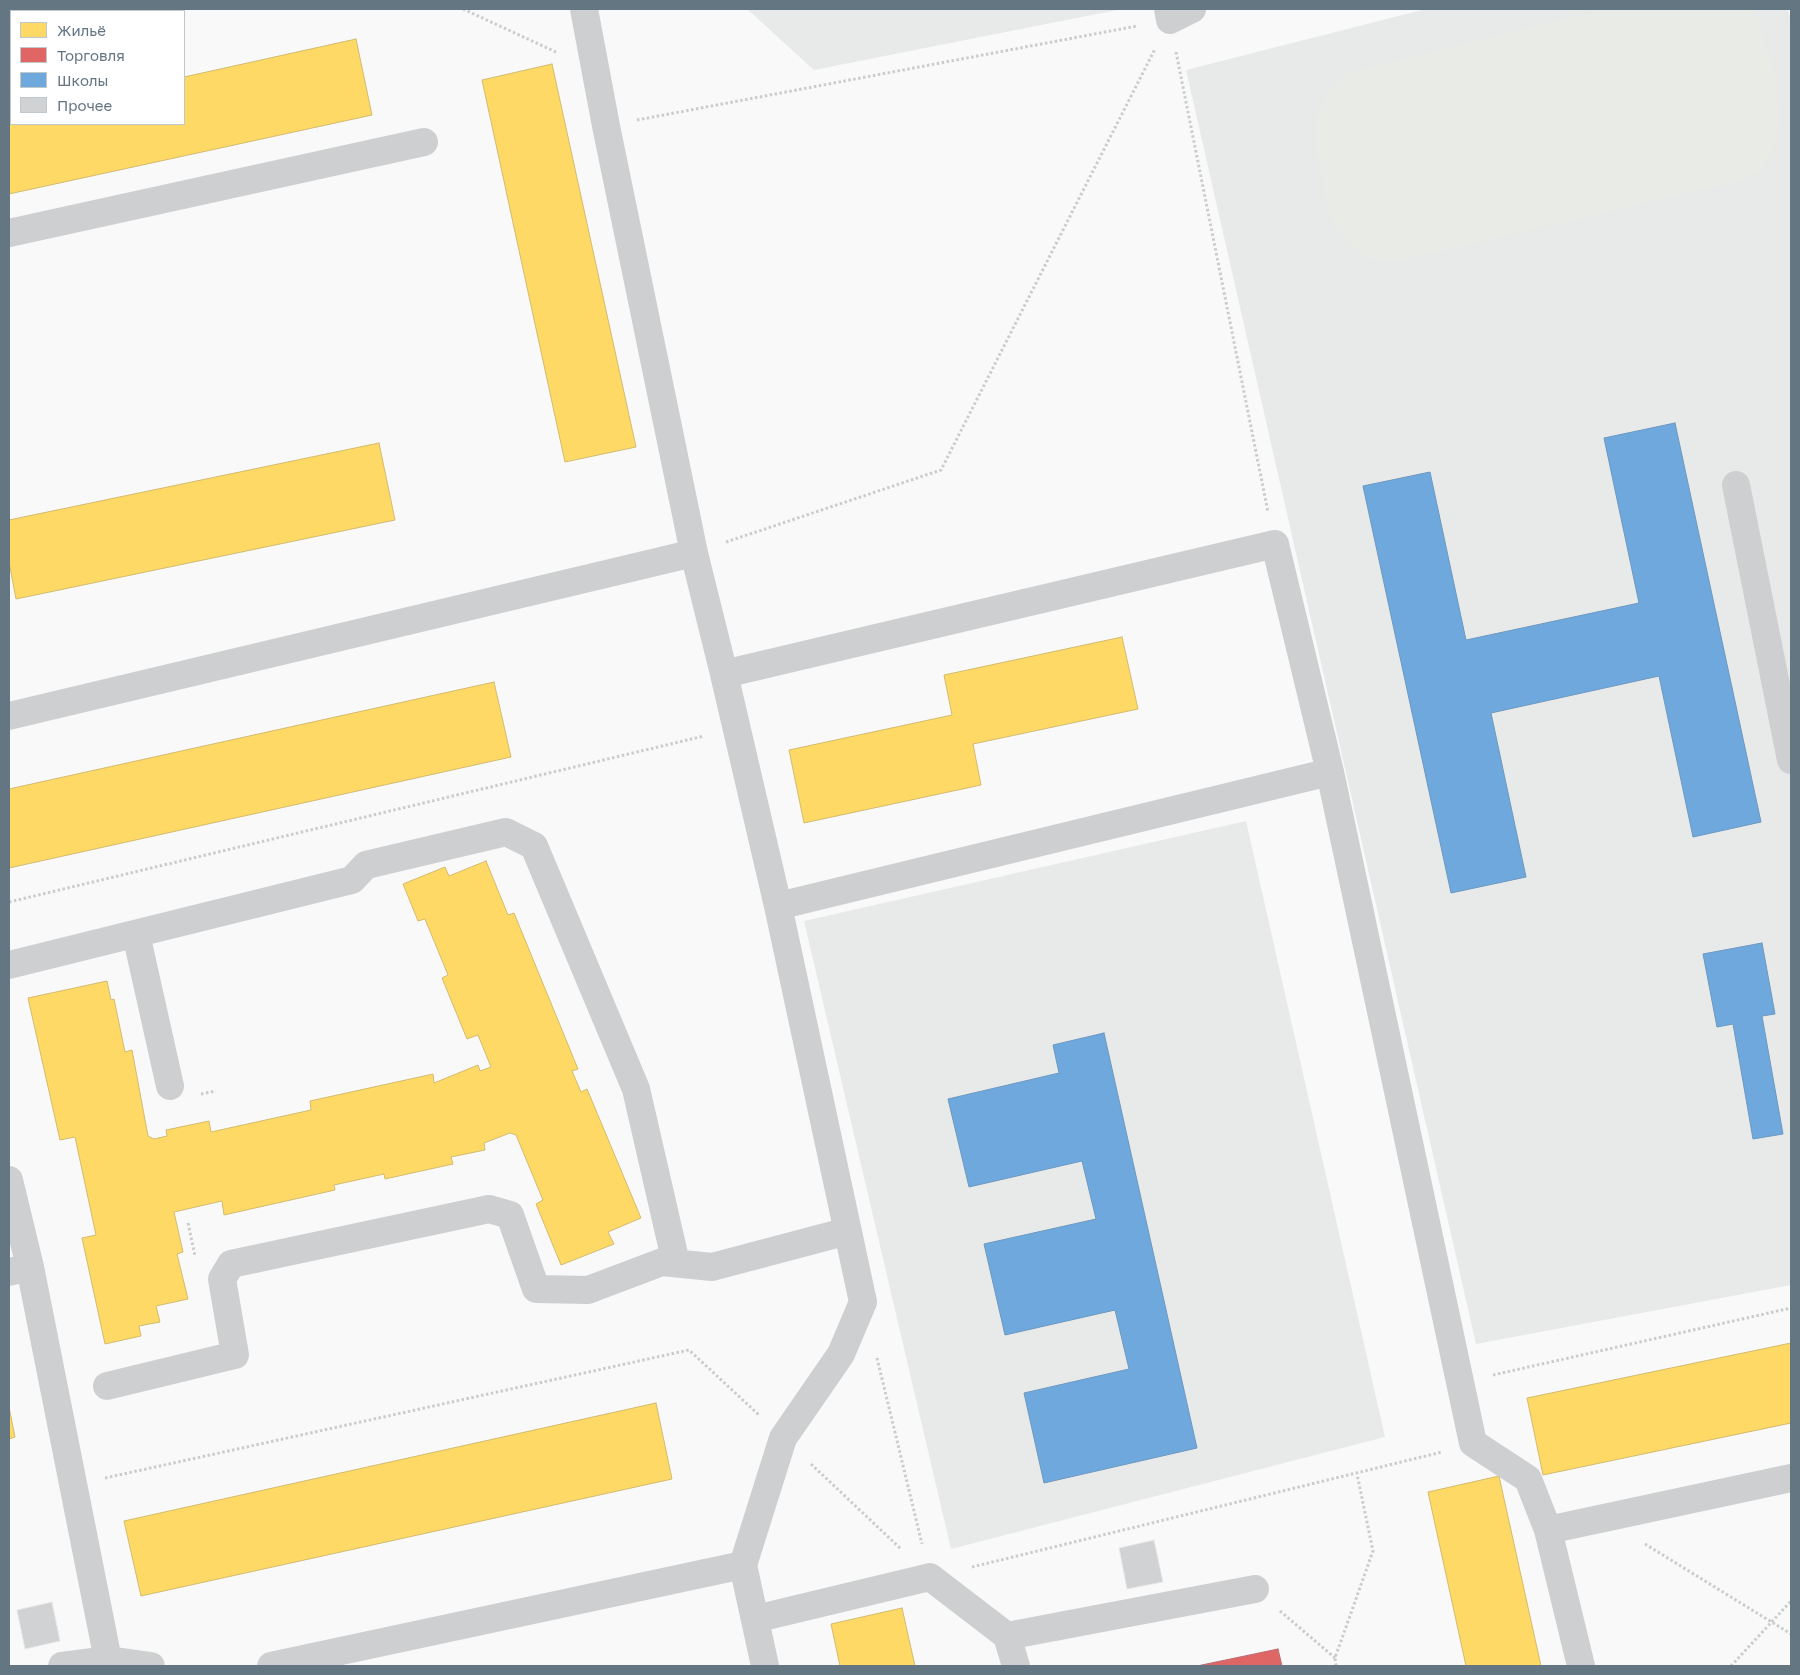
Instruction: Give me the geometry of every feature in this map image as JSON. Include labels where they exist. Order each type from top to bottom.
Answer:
[{"type":"lane","points":[[584,9],[606,126],[694,553],[778,906],[863,1302],[841,1354],[783,1438],[743,1565],[765,1666]]},
{"type":"lane","points":[[9,233],[424,142]]},
{"type":"lane","points":[[1736,485],[1791,760]]},
{"type":"lane","points":[[724,674],[1275,544],[1330,772],[1461,1383],[1472,1444],[1528,1479],[1548,1530],[1581,1666]]},
{"type":"lane","points":[[9,716],[694,553]]},
{"type":"lane","points":[[778,906],[1330,772]]},
{"type":"lane","points":[[9,965],[352,880],[366,865],[506,832],[534,846],[636,1089],[676,1264]]},
{"type":"lane","points":[[136,934],[170,1086]]},
{"type":"lane","points":[[9,1180],[19,1269],[74,1484],[108,1660]]},
{"type":"lane","points":[[107,1386],[235,1355],[222,1279],[231,1264],[489,1209],[510,1215],[536,1289],[588,1290],[662,1262],[712,1266],[848,1231]]},
{"type":"lane","points":[[1548,1530],[1791,1478]]},
{"type":"lane","points":[[271,1666],[743,1565]]},
{"type":"lane","points":[[755,1619],[930,1577],[1008,1636],[1016,1666]]},
{"type":"lane","points":[[1008,1636],[1255,1589]]},
{"type":"lane","points":[[62,1666],[108,1660],[151,1666]]},
{"type":"path","points":[[464,9],[595,70]]},
{"type":"path","points":[[606,126],[1177,12]]},
{"type":"path","points":[[1177,12],[1275,544]]},
{"type":"path","points":[[694,553],[941,470],[1177,12]]},
{"type":"path","points":[[9,902],[736,728]]},
{"type":"path","points":[[188,1223],[196,1262]]},
{"type":"path","points":[[195,1253],[204,1251]]},
{"type":"path","points":[[863,1302],[930,1577]]},
{"type":"path","points":[[1461,1383],[1791,1308]]},
{"type":"path","points":[[74,1484],[689,1350],[930,1577]]},
{"type":"path","points":[[930,1577],[1358,1474],[1472,1444]]},
{"type":"path","points":[[1336,1666],[1335,1658],[1372,1551],[1358,1474]]},
{"type":"path","points":[[1604,1518],[1791,1634]]},
{"type":"path","points":[[1255,1589],[1335,1658]]},
{"type":"path","points":[[1731,1666],[1791,1600]]},
{"type":"shaded area","points":[[747,9],[1122,9],[814,70]]},
{"type":"shaded area","points":[[1426,9],[1788,9],[1791,23],[1791,1285],[1476,1344],[1186,70]]},
{"type":"shaded area","points":[[1604,9],[1750,9],[1758,17],[1777,86],[1780,123],[1772,154],[1760,171],[1740,181],[1399,261],[1377,261],[1358,253],[1341,236],[1327,209],[1316,150],[1316,118],[1330,87],[1347,73]]},
{"type":"shaded area","points":[[1246,821],[1385,1437],[951,1549],[804,921]]},
{"type":"building: Жильё","points":[[356,39],[372,115],[9,194],[9,116],[10,125],[185,125],[185,77]]},
{"type":"building: Жильё","points":[[552,64],[636,447],[565,462],[482,80]]},
{"type":"building: Жильё","points":[[379,443],[395,520],[16,599],[9,562],[9,520]]},
{"type":"building: Жильё","points":[[1122,637],[1138,709],[973,744],[981,785],[804,823],[789,750],[952,715],[944,675]]},
{"type":"building: Жильё","points":[[494,682],[511,757],[9,868],[9,789]]},
{"type":"building: Жильё","points":[[486,861],[508,915],[514,913],[578,1069],[572,1071],[581,1092],[587,1089],[641,1218],[608,1232],[614,1244],[561,1265],[536,1204],[543,1200],[516,1135],[510,1133],[484,1143],[485,1150],[451,1157],[453,1164],[385,1179],[384,1174],[334,1185],[335,1190],[224,1215],[222,1201],[174,1212],[183,1252],[177,1254],[188,1299],[156,1306],[160,1322],[139,1326],[141,1336],[105,1344],[82,1238],[96,1235],[75,1137],[60,1140],[28,998],[107,981],[111,1000],[114,999],[125,1052],[132,1050],[148,1136],[154,1139],[167,1136],[166,1130],[209,1121],[211,1132],[311,1110],[310,1101],[433,1074],[434,1083],[478,1065],[480,1071],[491,1067],[478,1035],[467,1039],[442,978],[448,975],[425,919],[418,921],[403,884],[445,867],[449,876]]},
{"type":"building: Жильё","points":[[1791,1343],[1791,1423],[1543,1475],[1527,1398]]},
{"type":"building: Жильё","points":[[656,1403],[672,1479],[141,1596],[124,1521]]},
{"type":"building: Жильё","points":[[9,1407],[15,1437],[9,1439]]},
{"type":"building: Жильё","points":[[1499,1476],[1541,1666],[1466,1666],[1428,1492]]},
{"type":"building: Жильё","points":[[902,1608],[915,1666],[840,1666],[831,1624]]},
{"type":"building: Торговля","points":[[1278,1649],[1282,1666],[1197,1666]]},
{"type":"building: Школы","points":[[1675,423],[1761,822],[1693,837],[1659,676],[1491,713],[1526,877],[1451,893],[1363,486],[1430,472],[1466,640],[1639,603],[1604,438]]},
{"type":"building: Школы","points":[[1762,943],[1775,1014],[1762,1016],[1783,1134],[1753,1139],[1733,1024],[1717,1027],[1703,954]]},
{"type":"building: Школы","points":[[1104,1033],[1197,1448],[1044,1483],[1024,1393],[1129,1369],[1115,1310],[1005,1335],[984,1244],[1096,1219],[1082,1161],[969,1187],[948,1099],[1059,1073],[1053,1045]]},
{"type":"building: Прочее","points":[[1154,1540],[1163,1582],[1127,1589],[1119,1548]]},
{"type":"building: Прочее","points":[[52,1602],[60,1641],[25,1649],[17,1610]]}]
